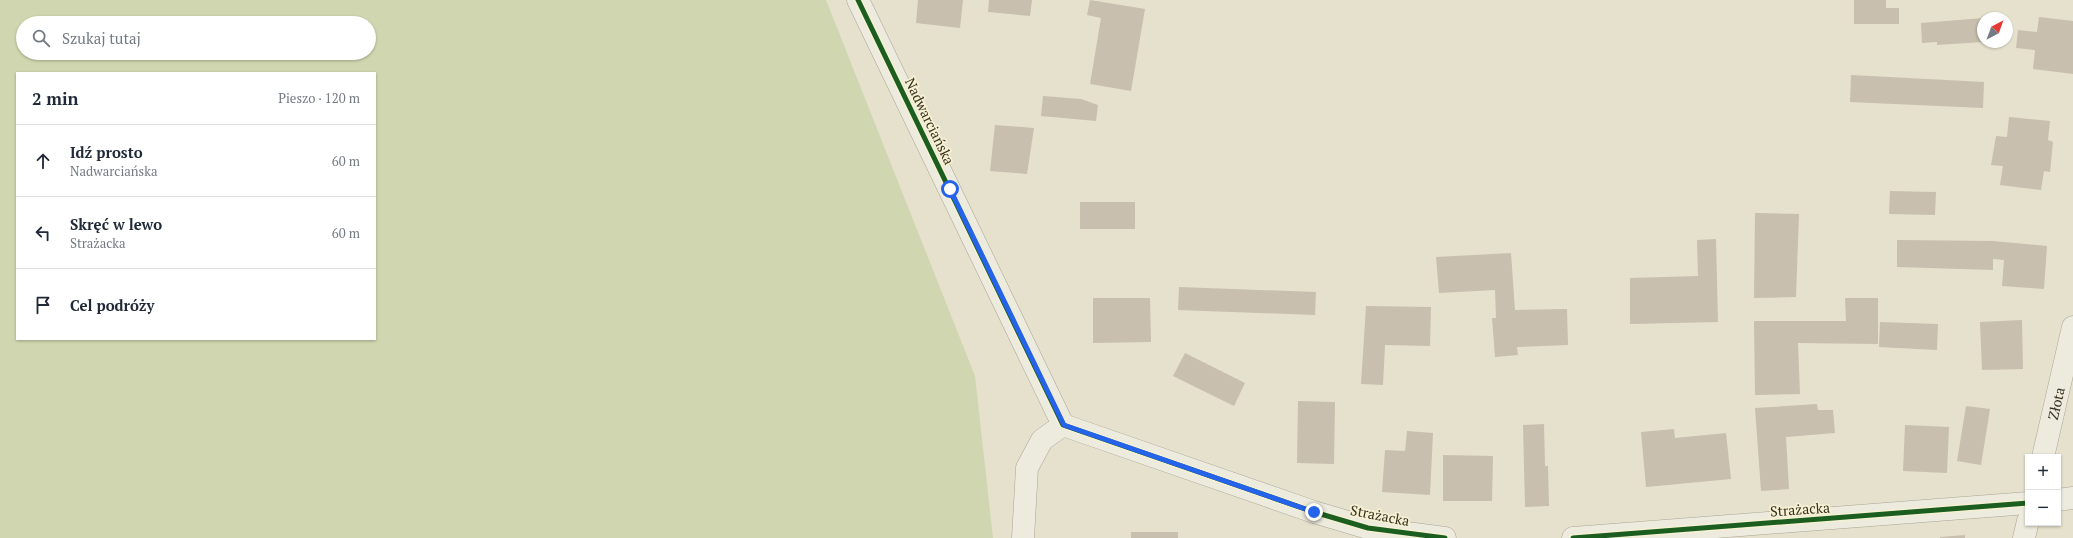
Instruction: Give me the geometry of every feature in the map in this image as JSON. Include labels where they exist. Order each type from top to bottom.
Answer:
[{"type":"street","name":"Nadwarciańska","points":[[858,0],[1064,425]]},
{"type":"street","name":"Złota","points":[[2044,454],[2073,327]]},
{"type":"street","points":[[1023,538],[1027,468],[1042,440],[1064,425]]},
{"type":"street","name":"Strażacka","points":[[1064,425],[1368,528],[1444,538]]},
{"type":"street","points":[[2061,500],[2073,498]]},
{"type":"street","name":"Strażacka","points":[[1573,538],[2025,503]]},
{"type":"street","points":[[2024,538],[2027,526]]},
{"type":"green space","points":[[0,0],[826,0],[975,376],[993,538],[0,538]]},
{"type":"building","points":[[918,0],[963,0],[960,28],[916,23]]},
{"type":"building","points":[[989,0],[1032,0],[1030,16],[988,12]]},
{"type":"building","points":[[1090,0],[1145,9],[1131,91],[1090,84],[1101,18],[1087,15]]},
{"type":"building","points":[[1854,0],[1886,0],[1886,8],[1899,8],[1899,24],[1854,24]]},
{"type":"building","points":[[2039,17],[2073,21],[2073,74],[2033,69],[2035,50],[2016,48],[2018,30],[2037,32]]},
{"type":"building","points":[[1977,18],[1977,42],[1937,45],[1937,42],[1922,43],[1921,23]]},
{"type":"building","points":[[1851,75],[1984,82],[1983,108],[1850,102]]},
{"type":"building","points":[[1043,96],[1081,99],[1098,105],[1096,121],[1041,116]]},
{"type":"building","points":[[2009,117],[2050,121],[2048,140],[2053,142],[2050,172],[2044,171],[2041,190],[2000,185],[2003,166],[1991,165],[1996,136],[2007,137]]},
{"type":"building","points":[[995,125],[1034,128],[1027,174],[990,171]]},
{"type":"building","points":[[1890,191],[1936,192],[1935,215],[1889,214]]},
{"type":"building","points":[[1080,202],[1135,202],[1135,229],[1080,229]]},
{"type":"building","points":[[1755,213],[1799,214],[1796,297],[1754,298]]},
{"type":"building","points":[[1716,239],[1718,322],[1630,324],[1630,278],[1698,276],[1697,240]]},
{"type":"building","points":[[1897,240],[1993,241],[2047,246],[2044,289],[2002,286],[2004,260],[1993,259],[1993,270],[1897,267]]},
{"type":"building","points":[[1511,253],[1515,310],[1567,309],[1568,345],[1517,347],[1518,355],[1495,357],[1492,318],[1496,318],[1495,290],[1439,293],[1436,257]]},
{"type":"building","points":[[1179,287],[1316,292],[1315,315],[1178,310]]},
{"type":"building","points":[[1093,298],[1150,298],[1151,342],[1093,343]]},
{"type":"building","points":[[1845,298],[1878,298],[1878,344],[1798,343],[1800,394],[1755,395],[1754,321],[1846,321]]},
{"type":"building","points":[[1366,306],[1431,307],[1430,346],[1385,345],[1383,385],[1361,384]]},
{"type":"building","points":[[2022,320],[2023,369],[1982,370],[1980,322]]},
{"type":"building","points":[[1880,322],[1938,324],[1937,350],[1879,347]]},
{"type":"building","points":[[1185,353],[1245,383],[1234,406],[1173,376]]},
{"type":"building","points":[[1298,401],[1335,402],[1334,464],[1297,463]]},
{"type":"building","points":[[1817,404],[1818,410],[1833,410],[1835,433],[1786,437],[1789,489],[1761,491],[1755,408]]},
{"type":"building","points":[[1966,406],[1990,409],[1981,465],[1957,461]]},
{"type":"building","points":[[1544,424],[1545,466],[1548,466],[1549,506],[1525,507],[1523,425]]},
{"type":"building","points":[[1905,425],[1949,427],[1947,473],[1903,471]]},
{"type":"building","points":[[1674,429],[1675,438],[1726,433],[1731,479],[1646,487],[1641,432]]},
{"type":"building","points":[[1407,431],[1433,433],[1430,495],[1382,492],[1385,450],[1405,451]]},
{"type":"building","points":[[1443,455],[1493,456],[1492,501],[1443,501]]},
{"type":"building","points":[[1131,532],[1178,532],[1178,538],[1131,538]]},
{"type":"building","points":[[1965,535],[1965,538],[1940,538],[1940,537]]},
{"type":"cycle path","points":[[858,0],[1063,425],[1314,512],[1368,528],[1445,538]]},
{"type":"cycle path","points":[[1573,538],[2025,503]]},
{"type":"route","points":[[950,189],[1064,425],[1314,512]]}]
